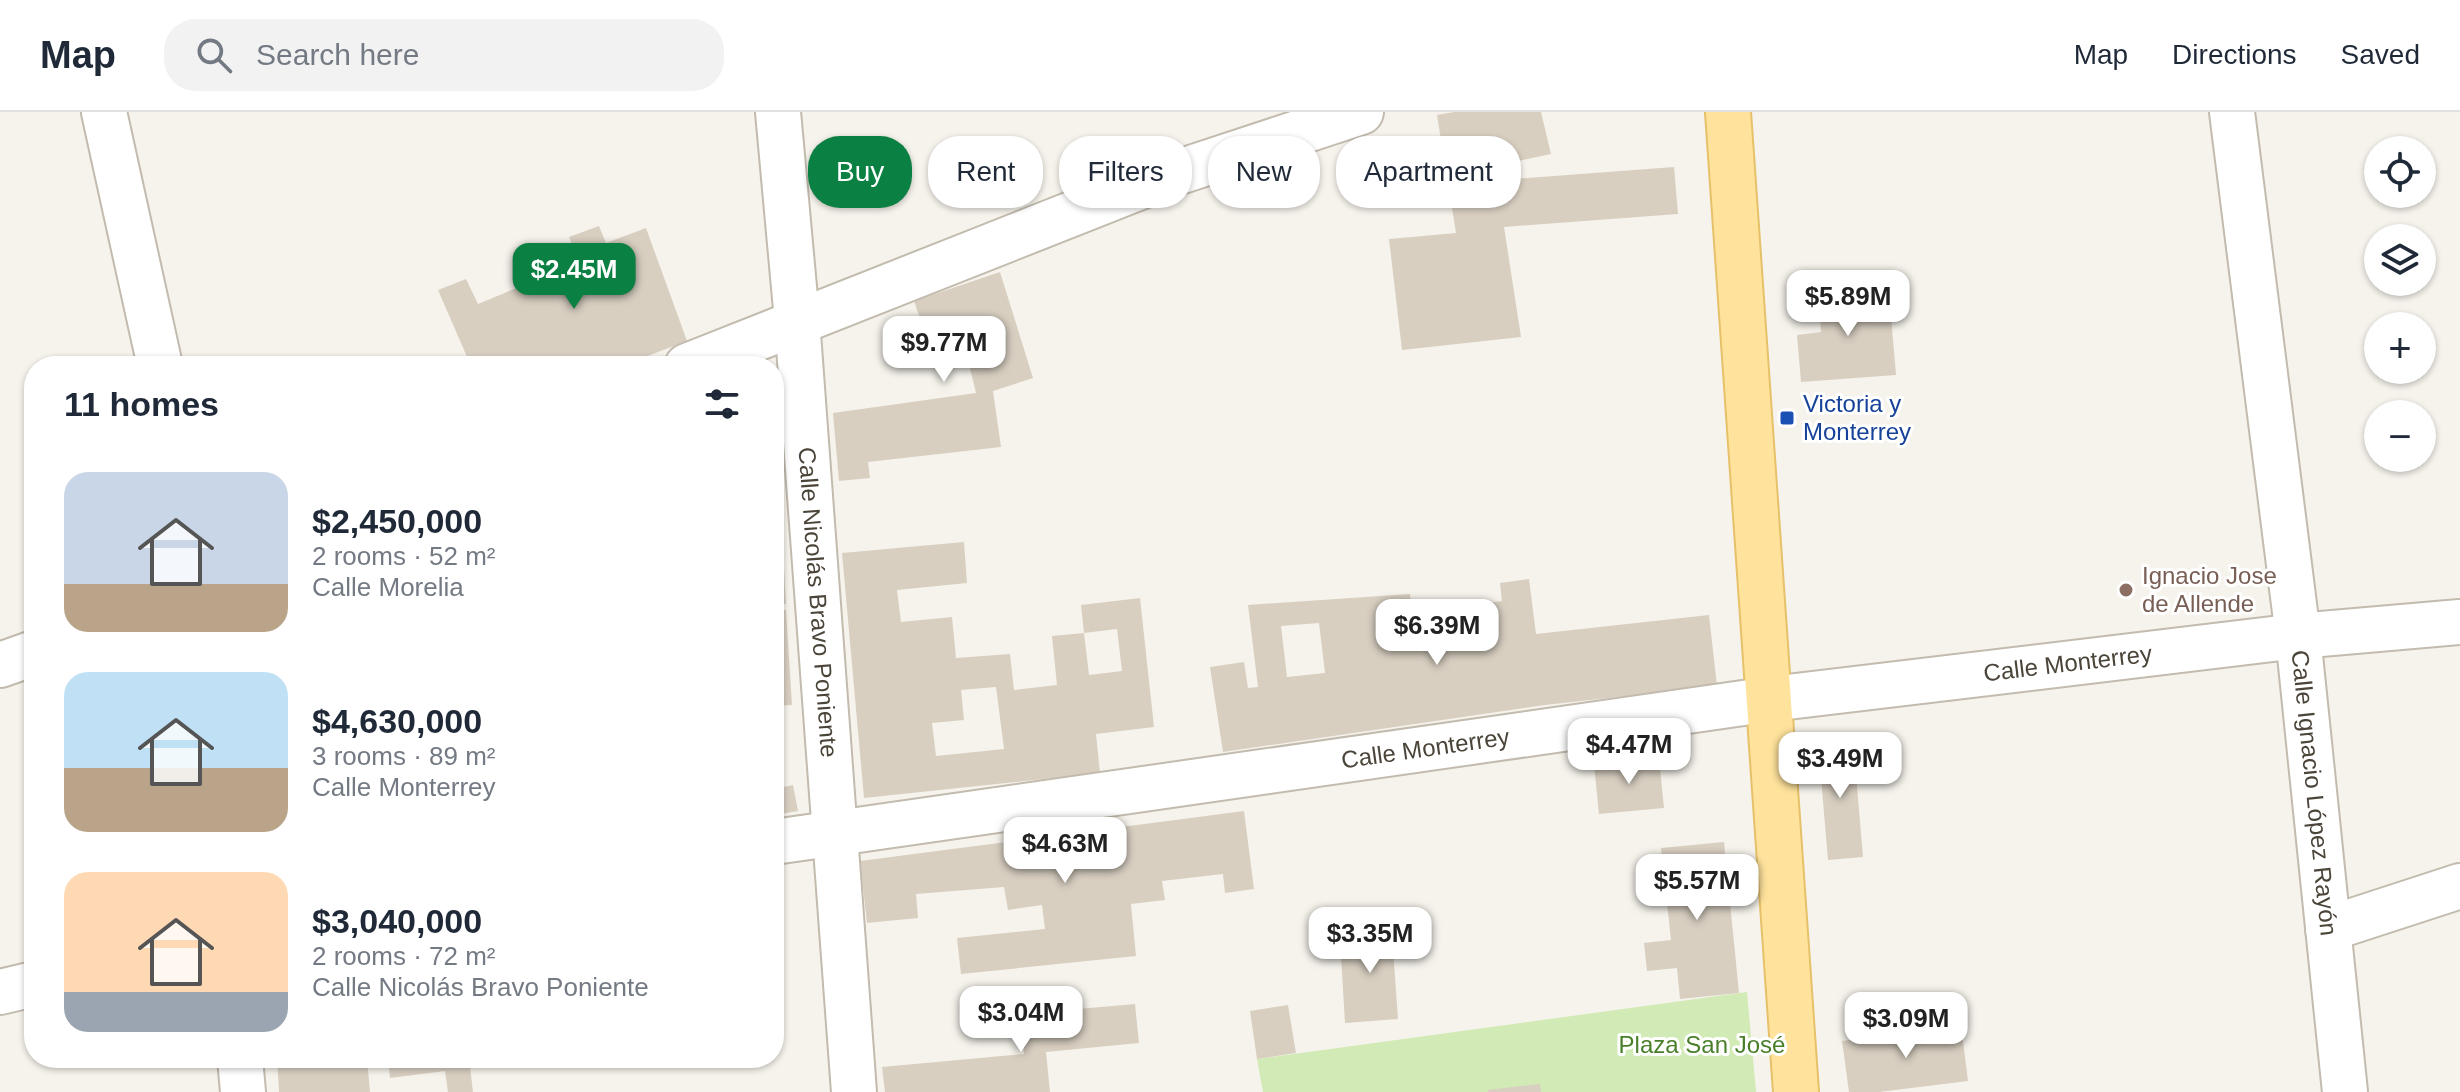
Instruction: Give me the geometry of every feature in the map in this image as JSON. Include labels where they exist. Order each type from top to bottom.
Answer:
[{"type":"main road","points":[[1728,112],[1796,1092]]},
{"type":"street","points":[[104,112],[158,356]]},
{"type":"street","name":"Calle Nicolás Bravo Poniente","points":[[778,112],[797,320],[854,1092]]},
{"type":"street","points":[[711,356],[1173,174],[1361,112]]},
{"type":"street","name":"Calle Ignacio López Rayón","points":[[2232,112],[2298,636],[2345,1092]]},
{"type":"street","name":"Calle Monterrey","points":[[784,840],[1771,699],[2298,636],[2460,622]]},
{"type":"street","points":[[0,665],[24,657]]},
{"type":"street","points":[[2328,929],[2460,886]]},
{"type":"street","points":[[0,992],[24,986]]},
{"type":"street","points":[[241,1068],[243,1092]]},
{"type":"green space","name":"Plaza San José","points":[[1747,992],[1756,1092],[1263,1092],[1257,1059]]},
{"type":"building","points":[[1454,112],[1541,112],[1551,154],[1521,160],[1521,136],[1440,136],[1437,115]]},
{"type":"building","points":[[1674,167],[1678,214],[1504,227],[1521,337],[1402,350],[1389,239],[1456,233],[1452,208],[1521,208],[1521,178]]},
{"type":"building","points":[[599,226],[606,243],[646,228],[687,341],[647,356],[467,356],[438,290],[466,279],[478,304],[579,262],[569,237]]},
{"type":"building","points":[[1000,272],[1033,378],[993,391],[1001,447],[868,462],[870,478],[839,481],[833,413],[976,393],[968,360],[938,370],[914,301]]},
{"type":"building","points":[[1860,283],[1861,306],[1890,304],[1896,375],[1801,382],[1797,335],[1821,332],[1818,286]]},
{"type":"building","points":[[964,542],[967,583],[897,590],[901,622],[952,617],[956,658],[1010,654],[1014,690],[1057,685],[1052,636],[1084,633],[1081,605],[1140,598],[1154,727],[1096,734],[1100,773],[864,798],[842,553]],"holes":[[[1117,629],[1122,671],[1089,675],[1084,633]],[[996,687],[1004,749],[936,756],[932,723],[964,720],[961,690]]]},
{"type":"building","points":[[1529,579],[1536,634],[1709,615],[1717,686],[1545,705],[1223,752],[1210,667],[1244,662],[1248,688],[1258,687],[1248,605],[1410,594],[1415,644],[1475,637],[1471,605],[1502,601],[1500,583]],"holes":[[[1319,623],[1325,673],[1287,677],[1281,626]]]},
{"type":"building","points":[[784,610],[792,705],[784,705]]},
{"type":"building","points":[[1853,740],[1863,857],[1828,860],[1818,743]]},
{"type":"building","points":[[1659,758],[1664,808],[1599,814],[1594,765]]},
{"type":"building","points":[[793,785],[798,811],[784,813],[784,787]]},
{"type":"building","points":[[1244,811],[1254,889],[1225,893],[1223,874],[1162,881],[1165,900],[1131,904],[1136,956],[961,974],[957,938],[1045,929],[1042,905],[1008,910],[1004,887],[916,894],[918,918],[867,923],[860,861]]},
{"type":"building","points":[[1724,842],[1739,993],[1680,999],[1677,968],[1647,971],[1644,943],[1671,940],[1661,848]]},
{"type":"building","points":[[1391,921],[1398,1019],[1345,1023],[1340,939],[1366,937],[1365,923]]},
{"type":"building","points":[[1135,1004],[1139,1043],[1046,1052],[1050,1092],[885,1092],[882,1067],[1024,1054],[1021,1014]]},
{"type":"building","points":[[1288,1005],[1296,1053],[1257,1059],[1250,1011]]},
{"type":"building","points":[[1961,1025],[1968,1081],[1879,1092],[1849,1092],[1842,1041]]},
{"type":"building","points":[[278,1068],[368,1068],[370,1092],[279,1092]]},
{"type":"building","points":[[389,1068],[470,1068],[473,1092],[448,1092],[445,1071],[390,1078]]},
{"type":"building","points":[[1540,1084],[1541,1092],[1488,1092],[1488,1090]]},
{"type":"place","name":"Victoria y Monterrey","points":[[1787,418]]},
{"type":"place","name":"Ignacio Jose de Allende","points":[[2126,590]]}]
